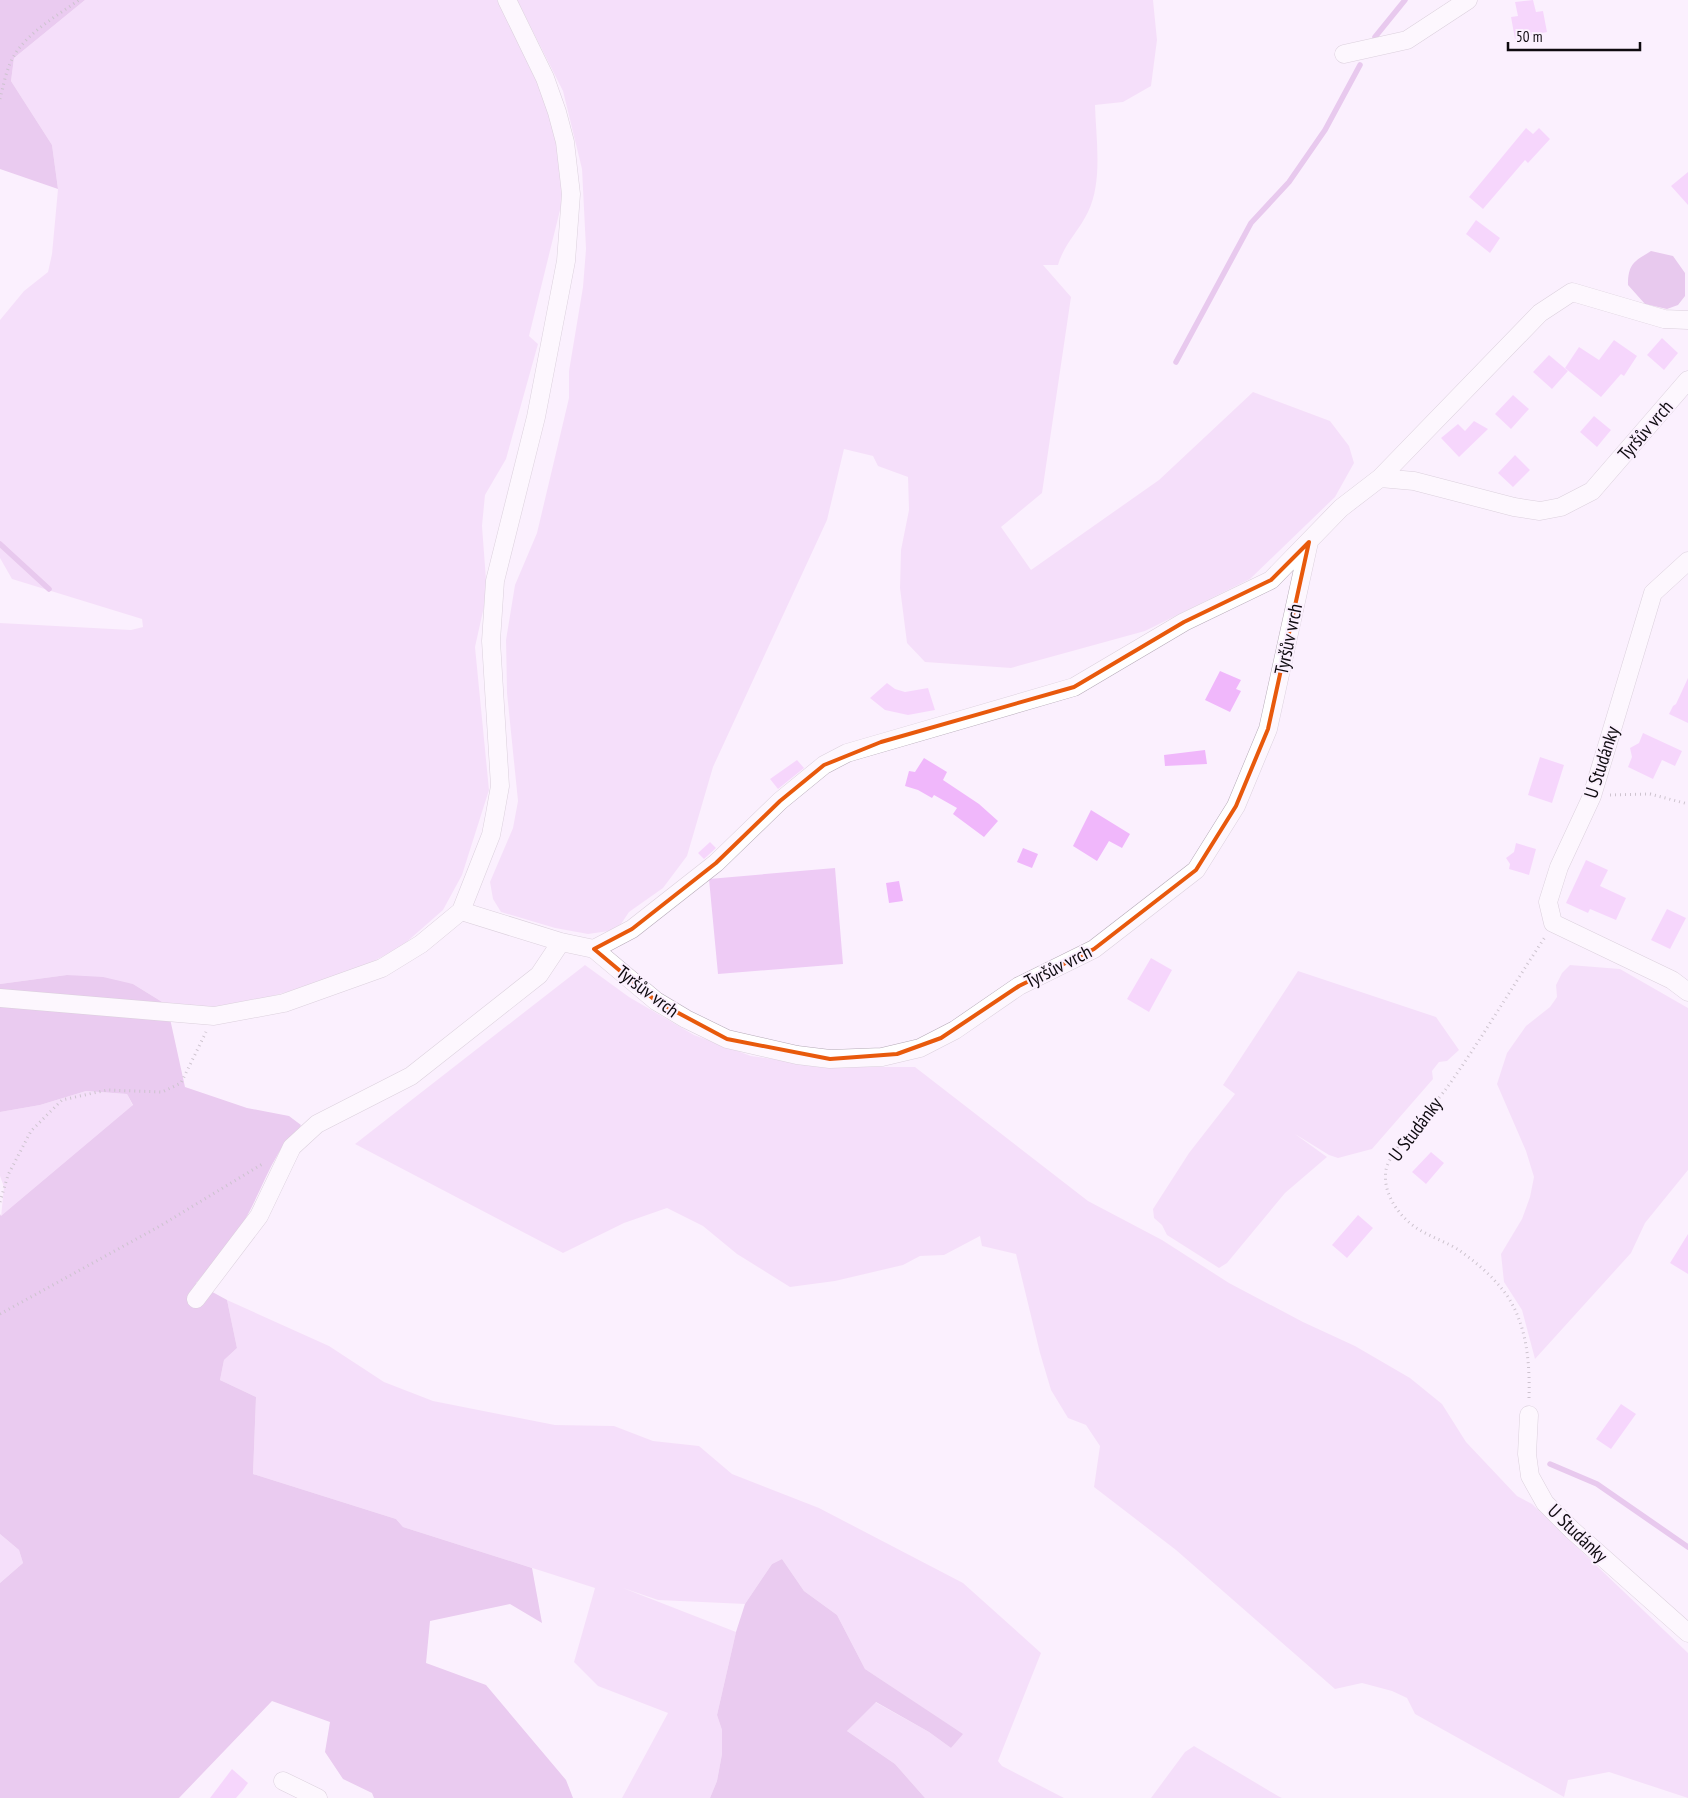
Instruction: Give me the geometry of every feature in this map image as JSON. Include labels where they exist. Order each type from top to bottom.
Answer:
[{"type":"street","points":[[0,998],[214,1016],[284,1003],[382,968],[421,944],[461,911],[491,835],[500,786],[491,641],[495,581],[536,417],[566,261],[571,194],[565,142],[557,112],[545,78],[507,0]]},
{"type":"street","points":[[1344,54],[1407,40],[1468,0]]},
{"type":"street","points":[[1380,478],[1540,313],[1572,292],[1664,319],[1688,320]]},
{"type":"street","name":"Tyršův vrch","points":[[594,949],[632,929],[716,863],[780,800],[824,765],[847,753],[1074,687],[1184,622],[1271,580],[1341,508],[1380,478],[1414,481],[1540,511],[1561,507],[1592,491],[1688,380]]},
{"type":"street","name":"Tyršův vrch","points":[[461,911],[561,942],[594,949],[656,1001],[686,1019],[728,1039],[797,1055],[830,1059],[897,1054],[920,1048],[941,1038],[1019,986],[1094,950],[1196,870],[1236,806],[1268,729],[1309,542]]},
{"type":"street","name":"U Studánky","points":[[1553,924],[1548,902],[1559,867],[1592,796],[1653,593],[1688,561]]},
{"type":"street","points":[[1553,924],[1672,980],[1688,992]]},
{"type":"street","points":[[196,1299],[259,1216],[292,1147],[317,1124],[411,1076],[539,975],[561,942]]},
{"type":"street","name":"U Studánky","points":[[1529,1414],[1527,1454],[1530,1476],[1545,1503],[1572,1530],[1688,1633]]},
{"type":"street","points":[[283,1780],[318,1798]]},
{"type":"path","points":[[0,99],[5,76],[16,52],[36,32],[79,0]]},
{"type":"path","points":[[1592,796],[1650,794],[1688,804]]},
{"type":"path","name":"U Studánky","points":[[1529,1414],[1530,1363],[1519,1317],[1507,1296],[1489,1274],[1458,1250],[1417,1228],[1398,1210],[1385,1190],[1386,1169],[1393,1156],[1446,1088],[1553,924]]},
{"type":"path","points":[[0,1202],[8,1175],[31,1131],[62,1100],[107,1090],[162,1092],[181,1083],[214,1016]]},
{"type":"path","points":[[0,1314],[160,1226],[268,1162]]},
{"type":"highlighted area","points":[[1309,542],[1268,729],[1236,806],[1196,870],[1094,949],[1019,986],[941,1038],[897,1054],[830,1059],[727,1039],[656,1001],[594,949],[632,929],[716,863],[780,801],[824,765],[881,742],[1074,687],[1184,622],[1271,580]]},
{"type":"shaded area","points":[[0,0],[85,0],[14,58],[11,81],[52,145],[58,189],[0,169]]},
{"type":"shaded area","points":[[85,0],[497,0],[529,61],[544,98],[556,140],[563,198],[529,336],[538,344],[506,459],[485,495],[482,526],[487,593],[475,647],[489,790],[462,875],[443,910],[402,946],[359,969],[298,989],[227,1008],[167,1005],[133,984],[67,975],[0,984],[0,623],[131,630],[143,627],[142,619],[12,579],[0,558],[0,320],[24,291],[48,272],[52,254],[58,189],[52,145],[11,81],[14,58]]},
{"type":"shaded area","points":[[517,0],[1153,0],[1157,40],[1151,86],[1123,102],[1095,105],[1097,173],[1093,200],[1058,265],[1043,265],[1071,297],[1042,493],[1001,527],[1031,570],[1159,480],[1253,392],[1330,421],[1349,446],[1354,463],[1335,497],[1250,579],[1145,631],[1011,668],[925,662],[907,643],[900,588],[901,550],[909,510],[908,477],[878,466],[873,456],[844,449],[827,520],[713,767],[687,856],[663,888],[629,912],[621,924],[609,931],[588,934],[555,928],[501,912],[493,899],[490,882],[513,828],[518,801],[507,693],[506,640],[515,585],[537,533],[569,398],[569,371],[583,287],[586,249],[582,169],[563,91]]},
{"type":"shaded area","points":[[1651,251],[1673,256],[1685,273],[1685,296],[1678,305],[1667,309],[1645,304],[1628,285],[1631,267],[1641,257]]},
{"type":"shaded area","points":[[835,868],[843,964],[718,974],[709,879]]},
{"type":"shaded area","points":[[585,965],[629,997],[694,1035],[751,1056],[829,1067],[915,1067],[1088,1201],[1162,1240],[1229,1283],[1303,1322],[1355,1346],[1410,1378],[1442,1404],[1466,1442],[1517,1496],[1532,1504],[1688,1653],[1688,1798],[1609,1772],[1568,1780],[1564,1797],[1415,1714],[1407,1698],[1392,1691],[1362,1683],[1335,1689],[1176,1550],[1094,1487],[1100,1446],[1086,1425],[1068,1418],[1051,1390],[1016,1254],[982,1246],[980,1236],[944,1255],[920,1256],[903,1265],[835,1281],[790,1287],[737,1254],[703,1226],[667,1208],[624,1223],[563,1253],[355,1144]]},
{"type":"shaded area","points":[[1570,965],[1620,969],[1688,1008],[1688,1170],[1645,1223],[1631,1253],[1535,1359],[1522,1310],[1504,1282],[1501,1254],[1522,1219],[1530,1197],[1534,1177],[1526,1151],[1497,1084],[1507,1053],[1526,1026],[1550,1007],[1557,997],[1556,985],[1562,973]]},
{"type":"shaded area","points":[[1298,971],[1436,1017],[1459,1050],[1447,1061],[1439,1062],[1432,1071],[1433,1079],[1372,1149],[1338,1158],[1329,1155],[1295,1134],[1327,1157],[1285,1193],[1227,1263],[1219,1268],[1167,1235],[1162,1225],[1154,1218],[1153,1209],[1189,1153],[1235,1094],[1223,1085]]},
{"type":"shaded area","points":[[67,975],[103,977],[133,984],[167,1005],[185,1087],[247,1108],[289,1116],[301,1125],[278,1154],[242,1225],[196,1283],[227,1300],[237,1348],[224,1360],[220,1380],[256,1397],[253,1474],[396,1519],[403,1527],[532,1568],[542,1623],[510,1604],[430,1621],[426,1663],[486,1685],[566,1780],[573,1798],[374,1798],[372,1793],[343,1779],[325,1752],[330,1722],[272,1701],[179,1798],[0,1798],[0,1583],[23,1563],[19,1550],[0,1534],[0,1214],[1,1216],[133,1105],[127,1094],[86,1091],[40,1105],[0,1112],[0,984]]},
{"type":"shaded area","points":[[86,1091],[127,1094],[133,1106],[1,1217],[4,1187],[0,1176],[0,1112],[40,1105]]},
{"type":"shaded area","points":[[227,1300],[329,1346],[384,1382],[433,1401],[555,1425],[614,1426],[653,1441],[699,1446],[732,1474],[819,1508],[963,1583],[1041,1653],[998,1761],[1002,1766],[1064,1798],[925,1798],[895,1764],[847,1731],[875,1702],[929,1732],[951,1748],[962,1734],[865,1669],[837,1615],[804,1591],[782,1559],[772,1564],[745,1604],[658,1600],[623,1588],[736,1632],[717,1715],[722,1730],[722,1754],[717,1781],[710,1798],[622,1798],[668,1713],[598,1686],[574,1662],[595,1588],[403,1527],[396,1519],[253,1474],[256,1397],[220,1380],[224,1360],[237,1348]]},
{"type":"shaded area","points":[[0,1534],[19,1550],[23,1563],[0,1583]]},
{"type":"shaded area","points":[[782,1559],[804,1591],[837,1615],[865,1669],[963,1734],[951,1748],[929,1732],[876,1702],[847,1731],[895,1764],[925,1798],[710,1798],[717,1781],[722,1754],[722,1730],[717,1715],[736,1632],[745,1604],[772,1564]]},
{"type":"shaded area","points":[[1194,1746],[1282,1798],[1151,1798],[1185,1752]]},
{"type":"building","points":[[1533,0],[1536,12],[1543,11],[1547,32],[1515,39],[1511,17],[1518,16],[1515,2]]},
{"type":"building","points":[[1526,128],[1533,134],[1539,128],[1550,139],[1528,163],[1525,160],[1483,209],[1469,197]]},
{"type":"building","points":[[1688,172],[1688,205],[1671,186]]},
{"type":"building","points":[[1476,220],[1500,238],[1490,253],[1466,234]]},
{"type":"building","points":[[1662,338],[1678,353],[1664,370],[1647,355]]},
{"type":"building","points":[[1614,340],[1637,356],[1624,376],[1621,374],[1601,397],[1565,368],[1579,347],[1599,360]]},
{"type":"building","points":[[1549,355],[1568,371],[1552,389],[1533,372]]},
{"type":"building","points":[[1513,395],[1529,409],[1511,429],[1495,414]]},
{"type":"building","points":[[1594,416],[1611,430],[1597,447],[1580,432]]},
{"type":"building","points":[[1474,421],[1488,429],[1459,457],[1441,438],[1458,424],[1465,431]]},
{"type":"building","points":[[1515,455],[1530,470],[1513,487],[1498,473]]},
{"type":"building","points":[[1220,671],[1241,680],[1236,689],[1241,691],[1230,712],[1205,700]]},
{"type":"building","points":[[1688,678],[1688,723],[1669,714],[1676,704]]},
{"type":"building","points":[[887,683],[895,689],[905,692],[928,688],[935,710],[908,715],[885,710],[870,698]]},
{"type":"building","points":[[1643,733],[1682,751],[1675,766],[1662,760],[1653,779],[1628,767],[1632,757],[1630,748],[1639,743]]},
{"type":"building","points":[[1205,750],[1207,764],[1165,766],[1164,755]]},
{"type":"building","points":[[1540,757],[1564,765],[1552,803],[1528,795]]},
{"type":"building","points":[[924,758],[947,772],[943,780],[979,804],[998,821],[984,837],[953,814],[957,808],[934,795],[932,798],[918,790],[905,786],[909,771],[915,772]]},
{"type":"building","points":[[797,760],[804,768],[778,789],[770,779]]},
{"type":"building","points":[[1091,810],[1130,834],[1122,848],[1109,841],[1097,861],[1073,846]]},
{"type":"building","points":[[710,842],[716,848],[704,859],[698,853]]},
{"type":"building","points":[[1516,843],[1536,849],[1529,875],[1509,869],[1510,864],[1506,858],[1514,852]]},
{"type":"building","points":[[1023,848],[1038,854],[1032,868],[1017,862]]},
{"type":"building","points":[[1586,860],[1608,870],[1600,886],[1626,898],[1616,920],[1590,909],[1588,913],[1566,903]]},
{"type":"building","points":[[899,881],[903,901],[889,903],[886,883]]},
{"type":"building","points":[[1667,909],[1686,918],[1670,949],[1651,940]]},
{"type":"building","points":[[1151,958],[1172,970],[1149,1012],[1127,999]]},
{"type":"building","points":[[1431,1152],[1444,1163],[1426,1184],[1412,1172]]},
{"type":"building","points":[[1358,1215],[1373,1228],[1347,1258],[1332,1245]]},
{"type":"building","points":[[1688,1234],[1688,1274],[1670,1263]]},
{"type":"building","points":[[1621,1404],[1636,1414],[1611,1449],[1596,1439]]},
{"type":"building","points":[[232,1769],[248,1783],[243,1790],[236,1798],[210,1798]]},
{"type":"waterway","points":[[1375,37],[1405,0]]},
{"type":"waterway","points":[[1176,362],[1251,223],[1289,182],[1325,130],[1360,65]]},
{"type":"waterway","points":[[0,544],[49,589]]},
{"type":"waterway","points":[[1550,1464],[1597,1484],[1688,1547]]}]
